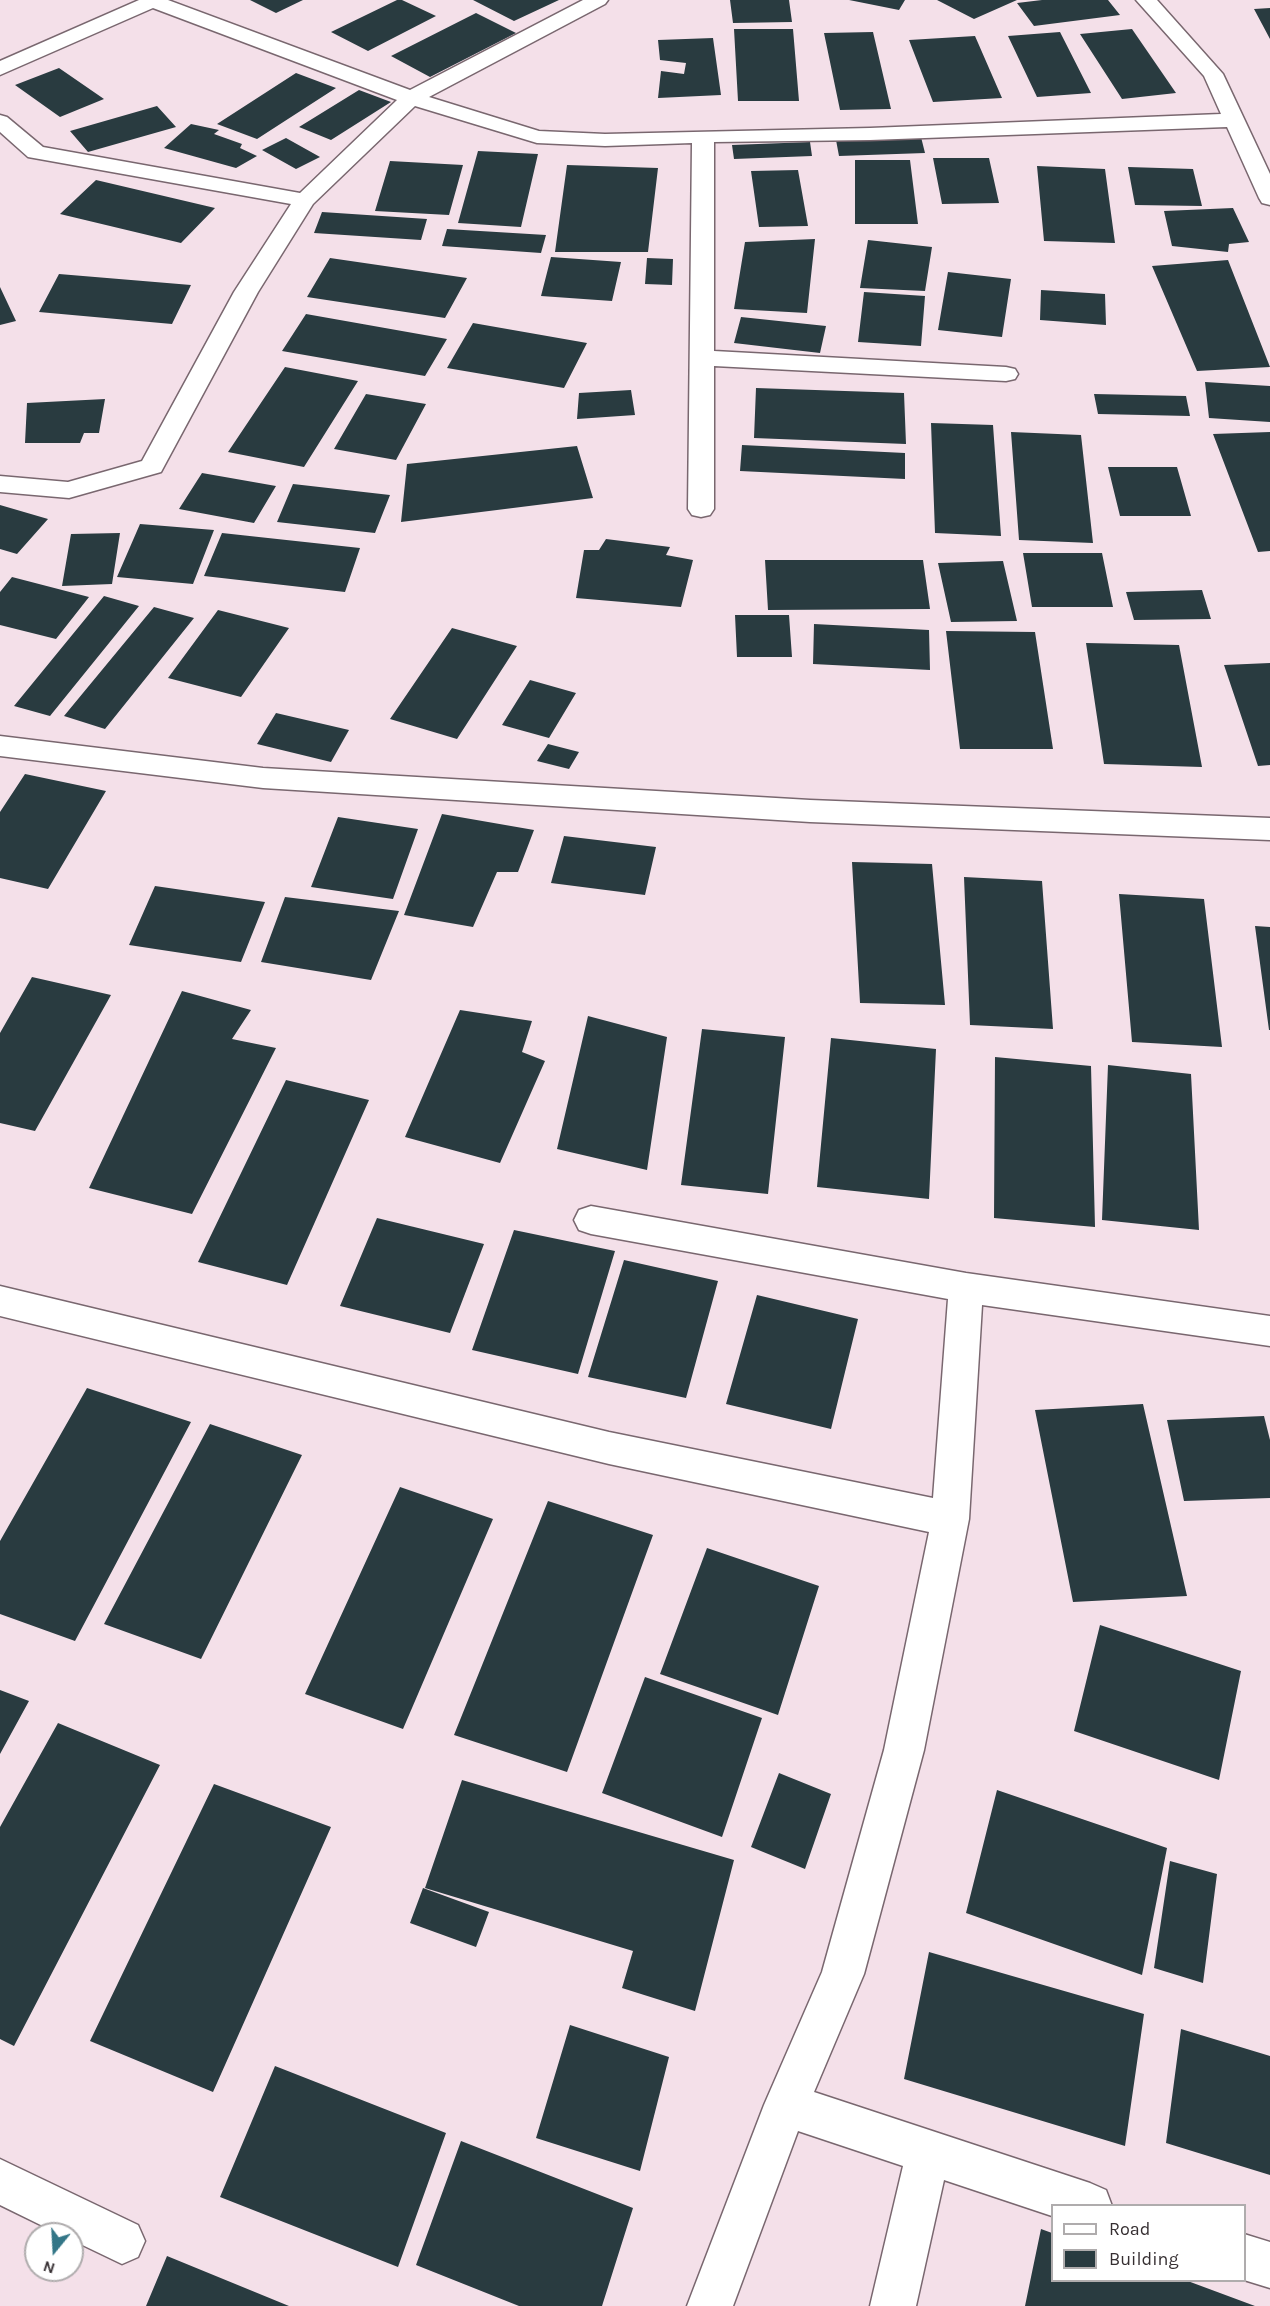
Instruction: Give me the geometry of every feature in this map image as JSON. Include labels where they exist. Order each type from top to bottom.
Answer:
[{"type":"street","points":[[0,69],[152,0],[411,98],[537,137],[605,140],[870,134],[1234,120]]},
{"type":"street","points":[[0,484],[69,490],[153,466],[246,292],[305,200],[411,98],[598,0]]},
{"type":"street","points":[[1146,0],[1213,74],[1270,198]]},
{"type":"street","points":[[0,121],[36,152],[305,200]]},
{"type":"street","points":[[701,509],[703,136]]},
{"type":"street","points":[[702,358],[1006,374]]},
{"type":"street","points":[[0,746],[263,778],[798,810],[1270,829]]},
{"type":"street","points":[[591,1220],[966,1288],[1270,1331]]},
{"type":"street","points":[[710,2306],[786,2105],[843,1974],[904,1750],[950,1519],[966,1288]]},
{"type":"street","points":[[0,1301],[609,1448],[950,1519]]},
{"type":"street","points":[[786,2105],[1087,2204]]},
{"type":"street","points":[[893,2306],[928,2152]]},
{"type":"street","points":[[0,2181],[122,2241]]},
{"type":"street","points":[[1246,2257],[1270,2265]]},
{"type":"building","points":[[250,0],[303,0],[276,13]]},
{"type":"building","points":[[397,0],[402,0],[436,16],[368,51],[331,32]]},
{"type":"building","points":[[473,0],[559,0],[514,21]]},
{"type":"building","points":[[730,0],[789,0],[792,22],[733,23]]},
{"type":"building","points":[[849,0],[905,0],[899,10]]},
{"type":"building","points":[[937,0],[1017,0],[974,19]]},
{"type":"building","points":[[1042,0],[1108,0],[1120,15],[1034,26],[1017,3]]},
{"type":"building","points":[[1270,8],[1270,39],[1254,9]]},
{"type":"building","points":[[476,13],[516,33],[430,77],[391,56]]},
{"type":"building","points":[[734,29],[793,29],[799,101],[738,101]]},
{"type":"building","points":[[1132,29],[1176,93],[1122,99],[1080,34]]},
{"type":"building","points":[[873,32],[891,109],[840,110],[824,33]]},
{"type":"building","points":[[1060,32],[1091,93],[1037,97],[1008,36]]},
{"type":"building","points":[[975,36],[1002,98],[933,102],[909,40]]},
{"type":"building","points":[[713,38],[721,95],[658,98],[661,71],[684,74],[686,63],[660,60],[658,40]]},
{"type":"building","points":[[59,68],[104,99],[60,117],[15,85]]},
{"type":"building","points":[[296,73],[336,88],[257,139],[217,124]]},
{"type":"building","points":[[359,90],[391,102],[331,140],[299,127]]},
{"type":"building","points":[[157,106],[176,127],[88,152],[70,131]]},
{"type":"building","points":[[191,124],[219,130],[214,134],[242,144],[240,148],[257,156],[236,168],[164,148]]},
{"type":"building","points":[[921,137],[925,153],[839,156],[836,140]]},
{"type":"building","points":[[286,138],[320,157],[296,169],[262,150]]},
{"type":"building","points":[[810,142],[812,156],[734,159],[732,145]]},
{"type":"building","points":[[478,151],[538,154],[521,227],[458,223]]},
{"type":"building","points":[[933,158],[989,158],[999,203],[942,204]]},
{"type":"building","points":[[855,160],[910,160],[918,224],[855,224]]},
{"type":"building","points":[[390,161],[463,165],[449,215],[375,211]]},
{"type":"building","points":[[567,165],[658,168],[648,252],[555,252]]},
{"type":"building","points":[[1037,166],[1105,169],[1115,243],[1044,241]]},
{"type":"building","points":[[1128,167],[1193,169],[1202,206],[1135,205]]},
{"type":"building","points":[[798,170],[808,226],[759,227],[751,171]]},
{"type":"building","points":[[96,180],[215,208],[181,243],[60,214]]},
{"type":"building","points":[[1233,208],[1249,242],[1229,244],[1228,252],[1172,246],[1164,211]]},
{"type":"building","points":[[322,212],[427,219],[421,240],[314,233]]},
{"type":"building","points":[[447,229],[546,235],[541,253],[442,246]]},
{"type":"building","points":[[815,239],[807,313],[734,309],[745,242]]},
{"type":"building","points":[[868,240],[932,247],[925,291],[860,288]]},
{"type":"building","points":[[551,257],[621,262],[612,301],[541,296]]},
{"type":"building","points":[[330,258],[467,278],[445,318],[307,297]]},
{"type":"building","points":[[647,258],[673,259],[672,285],[645,284]]},
{"type":"building","points":[[1228,260],[1270,367],[1197,371],[1152,266]]},
{"type":"building","points":[[948,272],[1011,279],[1002,337],[938,330]]},
{"type":"building","points":[[59,274],[191,285],[172,324],[39,312]]},
{"type":"building","points":[[0,287],[16,321],[0,325]]},
{"type":"building","points":[[1041,290],[1105,294],[1106,325],[1040,320]]},
{"type":"building","points":[[864,292],[925,296],[921,346],[858,342]]},
{"type":"building","points":[[306,314],[447,339],[425,376],[282,351]]},
{"type":"building","points":[[741,317],[826,326],[820,353],[734,343]]},
{"type":"building","points":[[473,323],[587,343],[564,388],[447,368]]},
{"type":"building","points":[[285,367],[358,381],[304,467],[228,452]]},
{"type":"building","points":[[1205,382],[1270,386],[1270,422],[1209,418]]},
{"type":"building","points":[[756,388],[904,393],[906,444],[754,438]]},
{"type":"building","points":[[631,390],[635,415],[577,419],[579,393]]},
{"type":"building","points":[[366,394],[426,404],[396,460],[334,449]]},
{"type":"building","points":[[1094,394],[1186,396],[1190,416],[1098,414]]},
{"type":"building","points":[[105,399],[99,433],[84,433],[80,443],[25,443],[27,403]]},
{"type":"building","points":[[931,423],[993,425],[1001,536],[935,533]]},
{"type":"building","points":[[1011,432],[1081,435],[1093,543],[1019,540]]},
{"type":"building","points":[[1270,432],[1270,551],[1258,552],[1213,434]]},
{"type":"building","points":[[742,445],[905,453],[905,479],[740,471]]},
{"type":"building","points":[[577,446],[593,498],[401,522],[407,464]]},
{"type":"building","points":[[1108,467],[1177,467],[1191,516],[1120,516]]},
{"type":"building","points":[[202,473],[276,486],[254,523],[179,509]]},
{"type":"building","points":[[293,484],[390,495],[375,533],[277,522]]},
{"type":"building","points":[[0,505],[48,519],[17,554],[0,549]]},
{"type":"building","points":[[140,524],[214,530],[193,584],[117,577]]},
{"type":"building","points":[[120,533],[112,584],[62,586],[71,534]]},
{"type":"building","points":[[222,533],[360,548],[345,592],[204,576]]},
{"type":"building","points":[[606,539],[670,547],[666,555],[693,560],[681,607],[576,598],[584,550],[599,550]]},
{"type":"building","points":[[1023,553],[1102,553],[1113,607],[1032,607]]},
{"type":"building","points":[[765,560],[923,560],[930,609],[768,610]]},
{"type":"building","points":[[1003,561],[1017,621],[951,622],[938,563]]},
{"type":"building","points":[[12,577],[89,597],[56,639],[0,625],[0,592]]},
{"type":"building","points":[[1202,590],[1211,619],[1134,620],[1126,592]]},
{"type":"building","points":[[104,596],[139,606],[50,716],[14,706]]},
{"type":"building","points":[[154,607],[194,618],[105,729],[64,716]]},
{"type":"building","points":[[218,610],[289,628],[241,697],[168,678]]},
{"type":"building","points":[[735,615],[789,615],[792,657],[737,657]]},
{"type":"building","points":[[814,624],[929,630],[930,670],[813,664]]},
{"type":"building","points":[[452,628],[517,646],[457,739],[390,719]]},
{"type":"building","points":[[946,631],[1035,632],[1053,749],[960,749]]},
{"type":"building","points":[[1086,643],[1179,645],[1202,767],[1104,764]]},
{"type":"building","points":[[1270,663],[1270,765],[1258,766],[1224,665]]},
{"type":"building","points":[[530,680],[576,693],[549,738],[502,725]]},
{"type":"building","points":[[276,713],[349,730],[331,762],[257,744]]},
{"type":"building","points":[[548,744],[579,752],[569,769],[537,761]]},
{"type":"building","points":[[25,774],[106,791],[48,889],[0,878],[0,812]]},
{"type":"building","points":[[442,814],[534,830],[518,872],[497,872],[473,927],[404,915]]},
{"type":"building","points":[[338,817],[418,829],[393,899],[311,887]]},
{"type":"building","points":[[564,836],[656,847],[645,895],[551,883]]},
{"type":"building","points":[[852,862],[932,864],[945,1005],[860,1003]]},
{"type":"building","points":[[964,877],[1042,881],[1053,1029],[970,1025]]},
{"type":"building","points":[[155,886],[265,902],[241,962],[129,945]]},
{"type":"building","points":[[1119,894],[1204,899],[1222,1047],[1132,1042]]},
{"type":"building","points":[[285,897],[399,911],[371,980],[261,962]]},
{"type":"building","points":[[1255,926],[1270,927],[1270,1030],[1269,1030]]},
{"type":"building","points":[[32,977],[111,995],[35,1131],[0,1123],[0,1033]]},
{"type":"building","points":[[182,991],[251,1010],[232,1039],[276,1048],[192,1214],[89,1188]]},
{"type":"building","points":[[460,1010],[532,1021],[522,1052],[545,1061],[500,1163],[405,1137]]},
{"type":"building","points":[[588,1016],[667,1037],[647,1170],[557,1149]]},
{"type":"building","points":[[702,1029],[785,1037],[768,1194],[681,1185]]},
{"type":"building","points":[[831,1038],[936,1049],[929,1199],[817,1187]]},
{"type":"building","points":[[995,1057],[1091,1066],[1095,1227],[994,1218]]},
{"type":"building","points":[[1108,1065],[1191,1074],[1199,1230],[1102,1220]]},
{"type":"building","points":[[286,1080],[369,1100],[287,1285],[198,1262]]},
{"type":"building","points":[[377,1218],[484,1244],[450,1333],[340,1306]]},
{"type":"building","points":[[514,1230],[615,1251],[578,1374],[472,1350]]},
{"type":"building","points":[[624,1260],[718,1281],[686,1398],[588,1377]]},
{"type":"building","points":[[757,1295],[858,1319],[831,1429],[726,1404]]},
{"type":"building","points":[[87,1388],[191,1422],[75,1641],[0,1614],[0,1541]]},
{"type":"building","points":[[1143,1404],[1187,1596],[1073,1602],[1035,1410]]},
{"type":"building","points":[[1264,1416],[1270,1440],[1270,1498],[1184,1501],[1167,1420]]},
{"type":"building","points":[[210,1424],[302,1455],[201,1659],[104,1624]]},
{"type":"building","points":[[400,1487],[493,1519],[403,1729],[305,1694]]},
{"type":"building","points":[[548,1501],[653,1535],[567,1772],[454,1735]]},
{"type":"building","points":[[707,1548],[819,1586],[778,1715],[660,1674]]},
{"type":"building","points":[[1100,1625],[1241,1671],[1219,1780],[1074,1731]]},
{"type":"building","points":[[645,1677],[762,1718],[722,1837],[602,1793]]},
{"type":"building","points":[[0,1690],[29,1701],[0,1754]]},
{"type":"building","points":[[58,1723],[160,1765],[14,2046],[0,2039],[0,1827]]},
{"type":"building","points":[[779,1773],[831,1794],[805,1869],[751,1847]]},
{"type":"building","points":[[462,1780],[734,1860],[695,2011],[622,1988],[633,1951],[425,1888]]},
{"type":"building","points":[[214,1784],[331,1827],[213,2092],[90,2041]]},
{"type":"building","points":[[997,1790],[1167,1848],[1142,1975],[966,1913]]},
{"type":"building","points":[[1170,1861],[1217,1874],[1203,1983],[1154,1968]]},
{"type":"building","points":[[423,1888],[489,1912],[476,1947],[410,1923]]},
{"type":"building","points":[[929,1952],[1144,2014],[1125,2146],[904,2079]]},
{"type":"building","points":[[570,2025],[669,2057],[640,2171],[536,2138]]},
{"type":"building","points":[[1181,2029],[1270,2056],[1270,2175],[1166,2143]]},
{"type":"building","points":[[275,2066],[446,2133],[398,2267],[220,2197]]},
{"type":"building","points":[[461,2141],[633,2208],[602,2306],[519,2306],[416,2265]]},
{"type":"building","points":[[1041,2229],[1051,2233],[1051,2282],[1190,2282],[1255,2306],[1025,2306]]},
{"type":"building","points":[[167,2256],[289,2306],[146,2306]]}]
